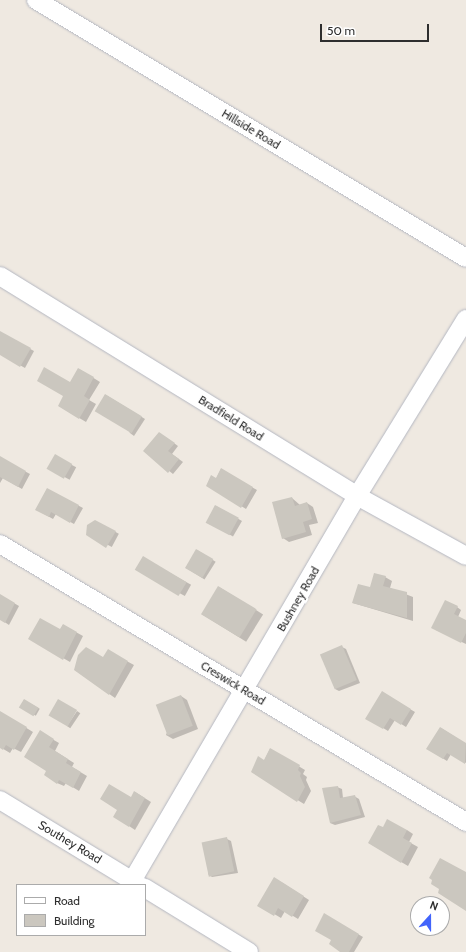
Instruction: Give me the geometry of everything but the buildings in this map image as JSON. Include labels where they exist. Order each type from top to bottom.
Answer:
[{"type":"street","name":"Hillside Road","points":[[36,0],[466,258]]},
{"type":"street","name":"Bradfield Road","points":[[0,276],[357,496],[466,556]]},
{"type":"street","name":"Bushney Road","points":[[140,884],[246,690],[357,496],[466,319]]},
{"type":"street","name":"Creswick Road","points":[[0,544],[466,822]]},
{"type":"street","name":"Southey Road","points":[[0,800],[137,884]]},
{"type":"street","name":"Southey Road","points":[[146,889],[249,952]]}]
